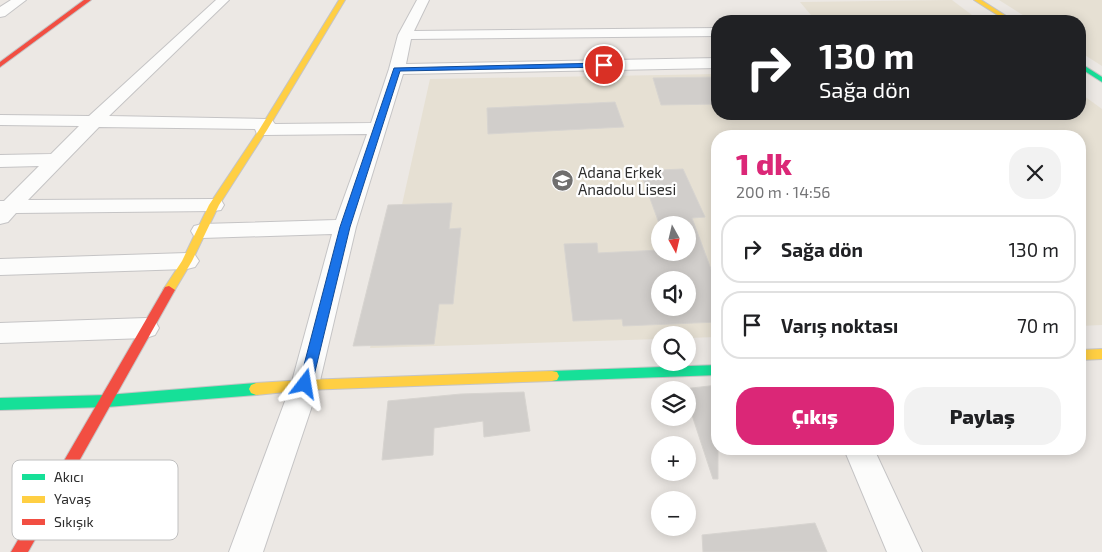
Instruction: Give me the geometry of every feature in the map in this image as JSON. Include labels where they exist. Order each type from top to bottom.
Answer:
[{"type":"street","points":[[0,13],[20,0]]},
{"type":"street","points":[[0,65],[88,0]]},
{"type":"street","points":[[3,211],[96,121],[118,97],[223,0]]},
{"type":"street","points":[[73,460],[146,328],[187,261],[214,205],[342,0]]},
{"type":"street","points":[[246,552],[305,384],[345,227],[376,128],[397,69],[405,35],[423,0]]},
{"type":"street","points":[[977,0],[1001,15]]},
{"type":"street","points":[[405,35],[711,32]]},
{"type":"street","points":[[397,69],[711,63]]},
{"type":"street","points":[[1086,69],[1102,80]]},
{"type":"street","points":[[0,120],[376,128]]},
{"type":"street","points":[[0,161],[55,160]]},
{"type":"street","points":[[3,211],[214,205]]},
{"type":"street","points":[[202,231],[345,227]]},
{"type":"street","points":[[0,267],[187,261]]},
{"type":"street","points":[[0,333],[146,328]]},
{"type":"street","points":[[1086,355],[1102,354]]},
{"type":"street","points":[[0,404],[107,401],[305,384],[711,370]]},
{"type":"street","points":[[862,455],[905,552]]},
{"type":"street","points":[[19,552],[26,540]]},
{"type":"shaded area","points":[[952,0],[972,15],[811,15],[800,2]]},
{"type":"shaded area","points":[[999,0],[1102,0],[1102,66],[1086,56],[1086,15],[1023,15]]},
{"type":"shaded area","name":"Adana Erkek Anadolu Lisesi","points":[[711,74],[711,120],[1086,120],[1086,97],[1102,109],[1102,325],[1086,326],[1086,130],[711,130],[711,337],[696,338],[696,326],[651,326],[651,339],[370,348],[430,79]]},
{"type":"building","points":[[711,77],[711,104],[661,105],[653,78]]},
{"type":"building","points":[[615,102],[624,127],[488,134],[487,108]]},
{"type":"building","points":[[683,169],[705,217],[656,216],[640,171]]},
{"type":"building","points":[[452,203],[449,229],[461,228],[453,304],[439,304],[434,344],[353,346],[388,205]]},
{"type":"building","points":[[696,229],[711,269],[711,322],[623,326],[622,319],[573,321],[564,244],[597,243],[598,253],[651,250],[651,261],[696,261]]},
{"type":"building","points":[[711,386],[711,455],[718,455],[718,479],[713,479],[696,426],[696,388]]},
{"type":"building","points":[[524,392],[530,431],[484,437],[483,421],[434,428],[433,455],[382,460],[388,401],[461,394]]},
{"type":"building","points":[[815,523],[827,552],[703,552],[702,535]]},
{"type":"traffic: fast","points":[[1086,69],[1102,80]]},
{"type":"traffic: fast","points":[[552,376],[711,370]]},
{"type":"traffic: fast","points":[[0,404],[107,401],[256,389]]},
{"type":"traffic: slow","points":[[169,290],[187,261],[214,205],[263,130],[342,0]]},
{"type":"traffic: slow","points":[[977,0],[1001,15]]},
{"type":"traffic: slow","points":[[1086,355],[1102,354]]},
{"type":"traffic: slow","points":[[256,389],[305,385],[552,376]]},
{"type":"traffic: jam","points":[[0,65],[88,0]]},
{"type":"traffic: jam","points":[[72,460],[169,290]]},
{"type":"traffic: jam","points":[[19,552],[26,540]]},
{"type":"place","name":"Adana Erkek Anadolu Lisesi","points":[[562,181]]},
{"type":"route","points":[[305,384],[345,227],[376,128],[397,69],[604,65]]}]
